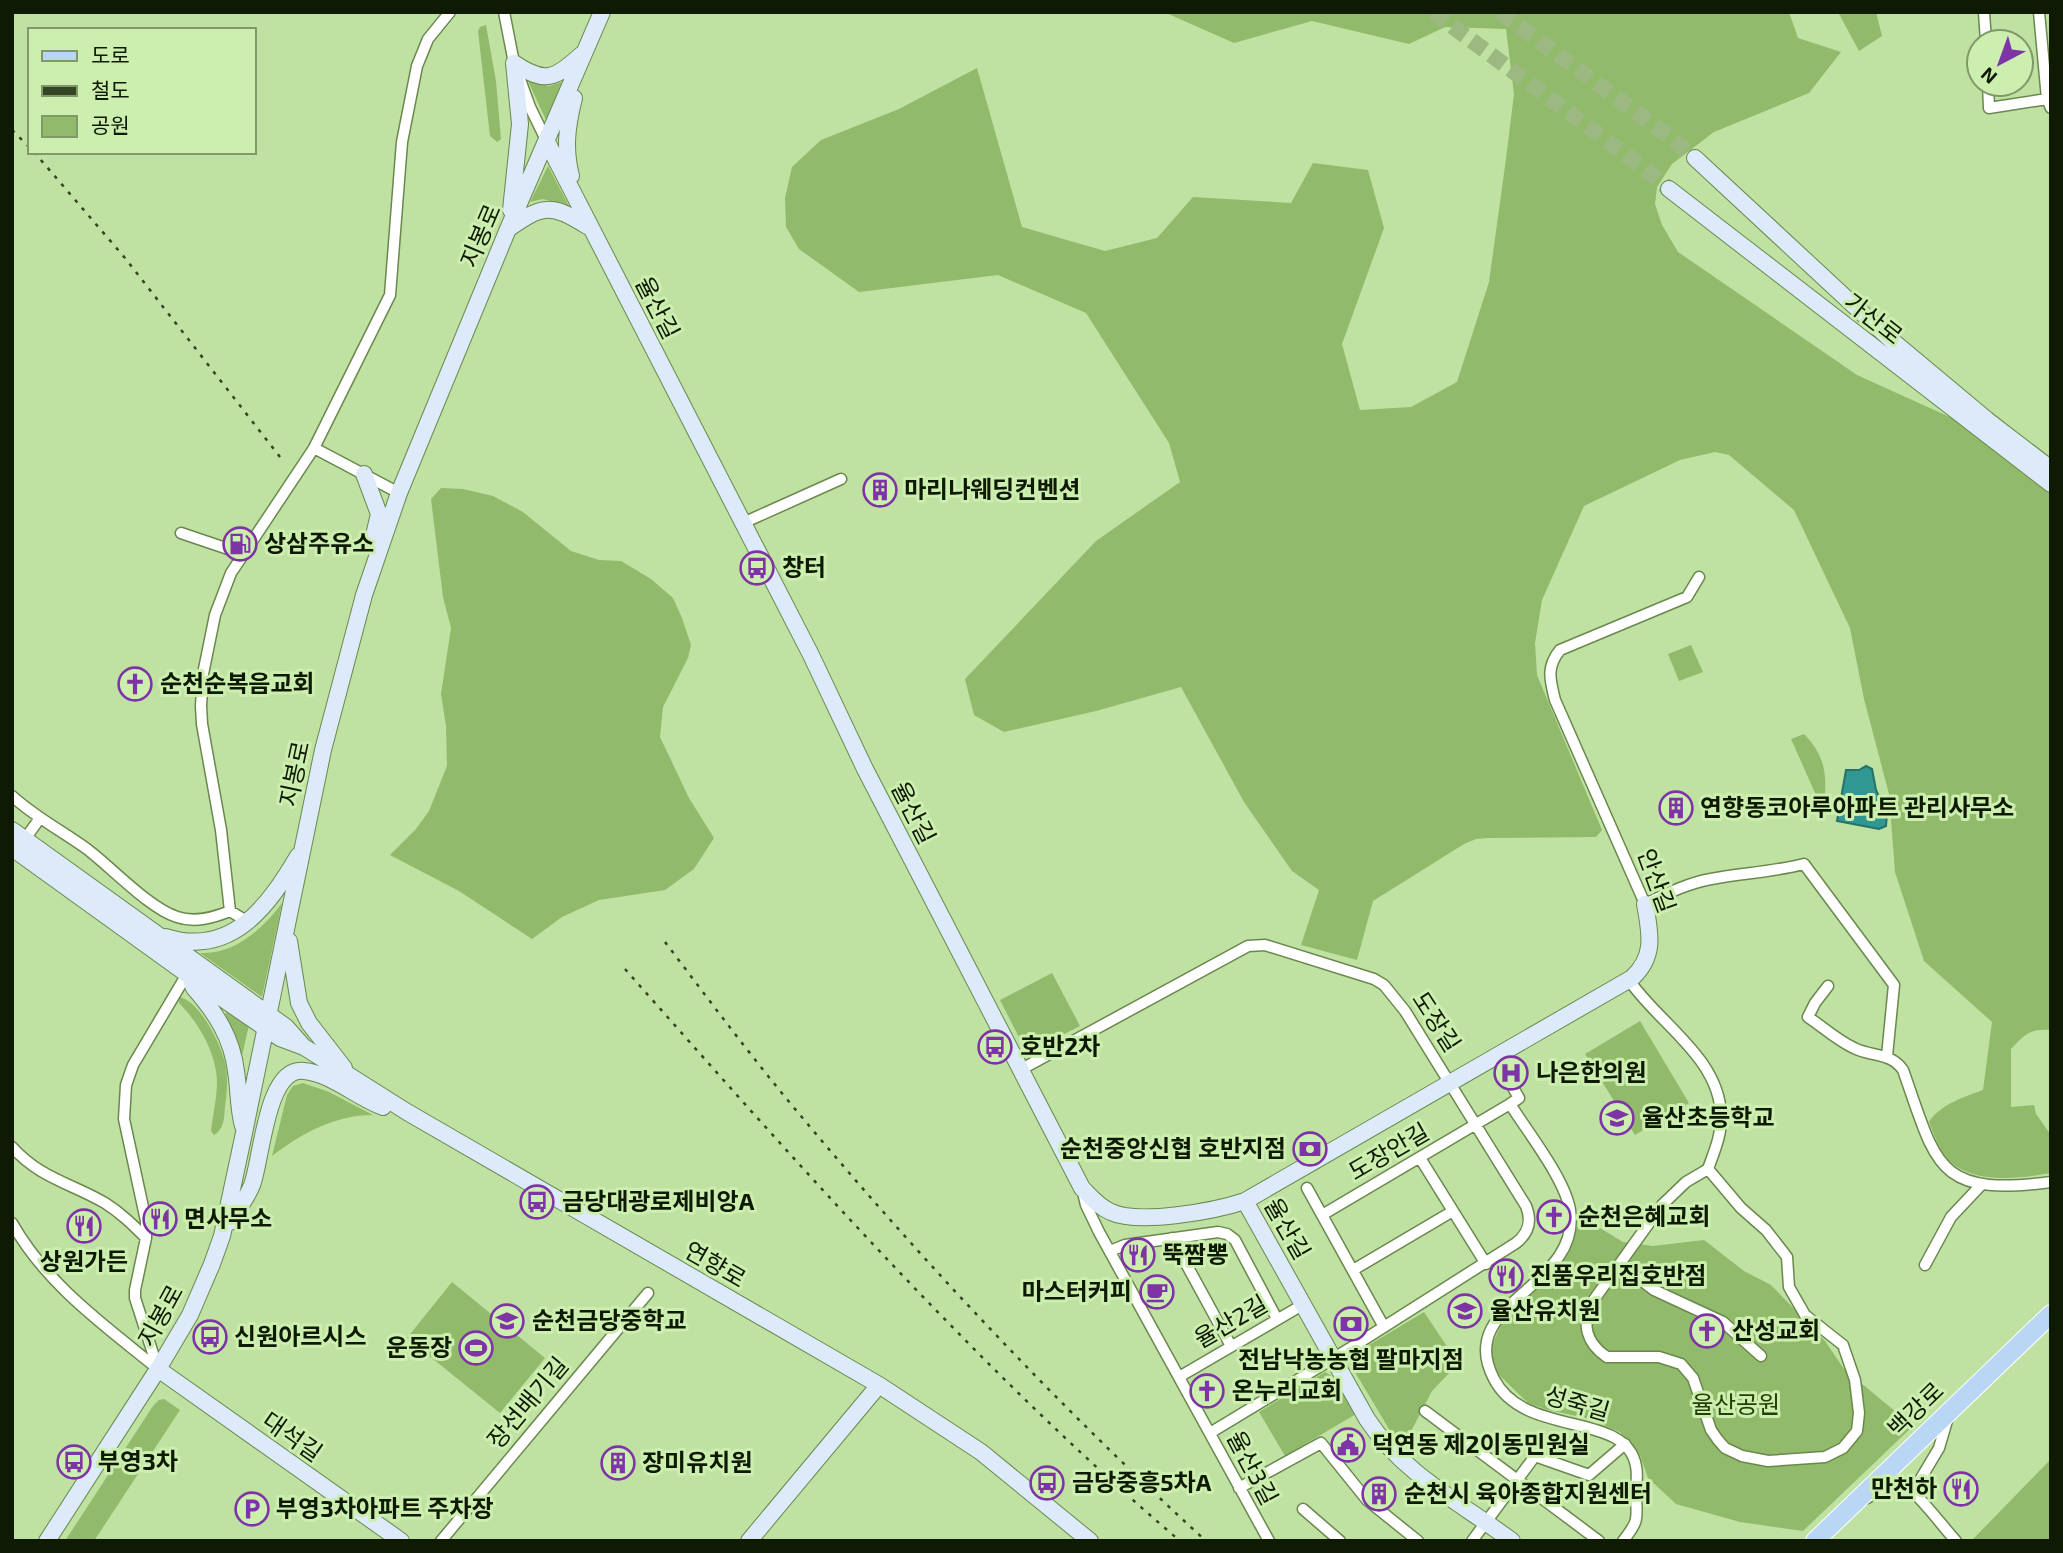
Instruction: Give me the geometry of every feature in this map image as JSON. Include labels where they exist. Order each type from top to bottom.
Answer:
[{"type":"main road","name":"지봉로","points":[[47,1541],[158,1369],[202,1290],[222,1236],[336,693],[367,585],[399,493],[508,229],[602,12]]},
{"type":"main road","points":[[514,63],[537,76],[556,75],[586,50]]},
{"type":"main road","points":[[586,50],[566,130],[566,144],[571,176],[590,227]]},
{"type":"main road","points":[[508,229],[520,124],[514,63]]},
{"type":"main road","name":"율산길","points":[[547,142],[811,655],[865,769],[1082,1188],[1106,1210],[1129,1218],[1213,1210],[1245,1201],[1367,1419],[1395,1456],[1512,1541]]},
{"type":"main road","name":"가산로","points":[[1695,158],[1890,340],[2051,469]]},
{"type":"main road","name":"가산로","points":[[1668,189],[2051,484]]},
{"type":"main road","points":[[508,229],[534,211],[543,209],[570,215],[590,227]]},
{"type":"main road","points":[[363,474],[379,514],[367,585]]},
{"type":"main road","points":[[16,839],[158,935],[266,1021]]},
{"type":"main road","points":[[16,839],[189,975],[266,1021]]},
{"type":"main road","points":[[158,935],[197,942],[232,932],[248,922],[276,892],[304,845]]},
{"type":"main road","name":"안산길","points":[[1245,1201],[1629,980],[1639,972],[1649,955],[1651,944],[1644,904]]},
{"type":"main road","points":[[288,926],[292,975],[299,1003],[309,1023],[353,1078]]},
{"type":"main road","points":[[189,975],[194,988],[218,1019],[230,1046],[236,1072],[238,1109],[244,1133]]},
{"type":"main road","name":"연향로","points":[[266,1021],[286,1027],[304,1047],[407,1112],[878,1385],[981,1452],[1090,1541]]},
{"type":"main road","points":[[222,1236],[252,1185],[275,1093],[282,1080],[290,1074],[303,1070],[316,1073],[380,1106],[407,1112]]},
{"type":"main road","name":"백강로","points":[[1815,1541],[2051,1314]]},
{"type":"main road","name":"대석길","points":[[158,1369],[401,1541]]},
{"type":"main road","points":[[756,1539],[878,1385]]},
{"type":"street","points":[[230,911],[221,830],[202,724],[203,674],[215,615],[226,583],[243,554],[314,448],[390,295],[402,142],[413,86],[422,49],[437,25],[450,12]]},
{"type":"street","points":[[505,12],[514,63],[530,107],[547,142]]},
{"type":"street","points":[[1989,98],[1989,108],[2049,103],[2039,12]]},
{"type":"street","points":[[314,448],[399,493]]},
{"type":"street","points":[[743,523],[841,479]]},
{"type":"street","points":[[181,533],[243,554]]},
{"type":"street","name":"안산길","points":[[1644,904],[1555,700],[1549,678],[1550,668],[1560,650],[1687,597],[1699,577]]},
{"type":"street","points":[[12,796],[171,915],[204,919],[230,911],[248,922]]},
{"type":"street","points":[[16,839],[40,818]]},
{"type":"street","points":[[1644,904],[1670,891],[1710,879],[1764,873],[1804,864],[1894,985],[1886,1056]]},
{"type":"street","name":"도장길","points":[[1020,1070],[1237,952],[1258,944],[1374,979],[1384,985],[1405,1011],[1477,1125],[1529,1214],[1530,1223],[1525,1235],[1486,1264],[1334,1358]]},
{"type":"street","points":[[158,1369],[135,1298],[146,1238],[146,1221],[124,1119],[126,1085],[133,1065],[189,975]]},
{"type":"street","points":[[1629,980],[1644,1000],[1704,1064],[1711,1076],[1722,1118],[1708,1169],[1686,1182],[1662,1205],[1588,1311],[1586,1325],[1591,1343],[1607,1357],[1658,1357],[1681,1363],[1693,1378],[1711,1430],[1725,1448],[1742,1456],[1768,1461],[1817,1458],[1834,1454],[1857,1431],[1859,1413],[1855,1380],[1843,1345],[1805,1315],[1789,1287],[1787,1257],[1766,1230],[1741,1208],[1708,1169]]},
{"type":"street","points":[[1828,986],[1808,1017],[1854,1048],[1886,1056],[1898,1063],[1903,1070],[1928,1142],[1935,1155],[1955,1176],[1965,1181],[2003,1186],[2051,1182]]},
{"type":"street","points":[[1477,1125],[1519,1098],[1508,1079]]},
{"type":"street","name":"성죽길","points":[[1510,1104],[1563,1188],[1571,1221],[1566,1247],[1556,1262],[1517,1297],[1492,1326],[1486,1345],[1487,1363],[1497,1384],[1525,1410],[1548,1419],[1605,1432],[1625,1444],[1636,1465],[1637,1520],[1623,1541]]},
{"type":"street","name":"도장안길","points":[[1322,1215],[1477,1125]]},
{"type":"street","points":[[12,1147],[34,1167],[58,1182],[103,1202],[124,1216],[146,1238]]},
{"type":"street","points":[[1420,1158],[1486,1264]]},
{"type":"street","points":[[1925,1265],[1951,1217],[1982,1184]]},
{"type":"street","name":"율산3길","points":[[1082,1188],[1086,1205],[1110,1251],[1269,1541]]},
{"type":"street","points":[[1307,1188],[1384,1327]]},
{"type":"street","points":[[1353,1270],[1453,1211]]},
{"type":"street","points":[[12,1223],[35,1259],[61,1288],[158,1369]]},
{"type":"street","points":[[1110,1251],[1125,1245],[1172,1238],[1227,1234],[1235,1240],[1278,1318]]},
{"type":"street","points":[[1172,1238],[1231,1346]]},
{"type":"street","points":[[1620,1264],[1654,1290],[1723,1322],[1761,1356]]},
{"type":"street","name":"장선배기길","points":[[441,1541],[648,1293]]},
{"type":"street","name":"율산2길","points":[[1179,1377],[1304,1304]]},
{"type":"street","points":[[1210,1433],[1334,1358]]},
{"type":"street","points":[[1914,1490],[1938,1448],[1950,1410]]},
{"type":"street","points":[[1424,1411],[1518,1478],[1599,1541]]},
{"type":"street","points":[[1239,1488],[1321,1443],[1361,1493],[1418,1541]]},
{"type":"street","points":[[1472,1541],[1535,1455],[1589,1475],[1625,1444]]},
{"type":"street","points":[[1849,1507],[1890,1486],[1914,1490],[1956,1541]]},
{"type":"street","points":[[1303,1508],[1340,1541]]},
{"type":"street","points":[[1393,1541],[1402,1530]]},
{"type":"green space","points":[[1164,12],[1789,12],[1798,38],[1841,52],[1809,93],[1714,132],[1672,164],[1657,187],[1655,204],[1662,225],[1678,252],[1857,375],[2051,463],[2051,1030],[2038,1030],[2028,1034],[2011,1049],[2011,1107],[2034,1105],[2036,1114],[2051,1135],[2051,1173],[2010,1178],[1981,1176],[1956,1166],[1946,1157],[1936,1140],[1929,1122],[1933,1116],[1953,1102],[1983,1090],[1992,1022],[1924,961],[1895,872],[1889,794],[1864,699],[1850,628],[1794,510],[1729,455],[1715,452],[1680,460],[1584,506],[1542,600],[1535,643],[1537,675],[1602,830],[1596,837],[1488,838],[1464,844],[1373,901],[1357,960],[1301,945],[1319,890],[1292,871],[1244,802],[1181,687],[1096,711],[1004,732],[974,715],[965,679],[1096,541],[1180,482],[1169,443],[1086,313],[998,275],[859,292],[799,249],[786,227],[785,198],[792,167],[821,140],[899,109],[977,68],[1022,227],[1105,251],[1157,238],[1193,197],[1291,203],[1313,163],[1368,170],[1384,228],[1342,344],[1360,410],[1411,407],[1457,382],[1489,282],[1514,94],[1506,29],[1445,27],[1409,44],[1312,21],[1234,43]]},
{"type":"green space","points":[[1838,12],[1876,12],[1882,36],[1859,51]]},
{"type":"green space","points":[[486,25],[496,81],[501,139],[497,142],[490,136],[478,31]]},
{"type":"green space","points":[[528,81],[549,86],[562,82],[546,120]]},
{"type":"green space","points":[[548,166],[569,206],[543,199],[530,202]]},
{"type":"green space","points":[[441,488],[463,489],[493,496],[523,512],[571,551],[599,560],[621,561],[651,579],[673,598],[691,645],[688,658],[663,707],[660,737],[689,798],[714,838],[694,869],[665,890],[599,900],[562,917],[532,939],[459,891],[390,855],[416,829],[429,811],[447,766],[446,726],[441,694],[451,628],[443,597],[431,499]]},
{"type":"green space","points":[[1691,645],[1703,672],[1679,681],[1668,654]]},
{"type":"green space","points":[[1804,734],[1822,761],[1825,780],[1824,813],[1791,739]]},
{"type":"green space","points":[[282,903],[262,997],[200,953],[224,950],[236,945],[257,931]]},
{"type":"green space","points":[[1052,973],[1080,1026],[1033,1050],[1024,1047],[1000,1000]]},
{"type":"green space","points":[[179,997],[187,1000],[202,1015],[224,1059],[227,1082],[224,1118],[222,1126],[214,1135],[211,1131],[216,1100],[216,1070],[210,1049],[193,1019],[179,1003]]},
{"type":"green space","points":[[227,1011],[249,1025],[241,1060],[238,1042],[225,1015]]},
{"type":"green space","points":[[1640,1021],[1689,1103],[1635,1135],[1585,1054]]},
{"type":"green space","points":[[303,1083],[329,1092],[373,1115],[332,1122],[295,1140],[272,1156],[287,1095],[293,1086]]},
{"type":"green space","name":"율산공원","points":[[1582,1217],[1623,1242],[1653,1246],[1704,1240],[1744,1271],[1771,1285],[1825,1341],[1844,1369],[1913,1426],[1803,1531],[1740,1522],[1676,1504],[1648,1478],[1640,1455],[1620,1432],[1586,1418],[1528,1403],[1495,1371],[1491,1356],[1492,1345],[1502,1323],[1520,1300],[1561,1265]]},
{"type":"green space","name":"운동장","points":[[452,1282],[545,1358],[500,1413],[407,1338]]},
{"type":"green space","points":[[1424,1312],[1446,1345],[1455,1367],[1432,1391],[1406,1441],[1402,1443],[1389,1429],[1349,1362],[1354,1354]]},
{"type":"green space","points":[[1325,1372],[1332,1376],[1356,1414],[1285,1456],[1259,1412]]},
{"type":"green space","points":[[164,1399],[180,1410],[94,1541],[65,1541],[153,1406]]},
{"type":"green space","points":[[2051,1459],[2051,1541],[1971,1541],[1978,1534]]},
{"type":"water","points":[[1866,766],[1872,769],[1876,790],[1887,814],[1886,826],[1879,829],[1837,821],[1846,770],[1859,770]]},
{"type":"tunnel","points":[[1433,12],[1669,189]]},
{"type":"tunnel","points":[[1500,12],[1695,158]]},
{"type":"railway","points":[[12,130],[28,146]]},
{"type":"railway","points":[[36,154],[125,258],[280,457]]},
{"type":"railway","points":[[665,942],[781,1092],[881,1210],[1039,1380],[1206,1541]]},
{"type":"railway","points":[[625,969],[892,1265],[1032,1407],[1180,1541]]},
{"type":"place","name":"마리나웨딩컨벤션","points":[[880,490]]},
{"type":"place","name":"상삼주유소","points":[[240,544]]},
{"type":"place","name":"창터","points":[[757,568]]},
{"type":"place","name":"순천순복음교회","points":[[135,684]]},
{"type":"place","name":"연향동코아루아파트 관리사무소","points":[[1676,808]]},
{"type":"place","name":"호반2차","points":[[995,1047]]},
{"type":"place","name":"나은한의원","points":[[1511,1073]]},
{"type":"place","name":"율산초등학교","points":[[1617,1118]]},
{"type":"place","name":"순천중앙신협 호반지점","points":[[1310,1149]]},
{"type":"place","name":"금당대광로제비앙A","points":[[537,1202]]},
{"type":"place","name":"순천은혜교회","points":[[1554,1217]]},
{"type":"place","name":"면사무소","points":[[160,1219]]},
{"type":"place","name":"상원가든","points":[[84,1226]]},
{"type":"place","name":"뚝짬뽕","points":[[1138,1255]]},
{"type":"place","name":"진품우리집호반점","points":[[1506,1276]]},
{"type":"place","name":"마스터커피","points":[[1157,1292]]},
{"type":"place","name":"율산유치원","points":[[1465,1311]]},
{"type":"place","name":"순천금당중학교","points":[[507,1321]]},
{"type":"place","name":"전남낙농농협 팔마지점","points":[[1351,1324]]},
{"type":"place","name":"산성교회","points":[[1707,1331]]},
{"type":"place","name":"신원아르시스","points":[[210,1337]]},
{"type":"place","name":"운동장","points":[[476,1348]]},
{"type":"place","name":"온누리교회","points":[[1207,1391]]},
{"type":"place","name":"덕연동 제2이동민원실","points":[[1348,1445]]},
{"type":"place","name":"부영3차","points":[[74,1462]]},
{"type":"place","name":"장미유치원","points":[[618,1463]]},
{"type":"place","name":"금당중흥5차A","points":[[1047,1483]]},
{"type":"place","name":"만천하","points":[[1961,1489]]},
{"type":"place","name":"순천시 육아종합지원센터","points":[[1379,1494]]},
{"type":"place","name":"부영3차아파트 주차장","points":[[252,1509]]}]
